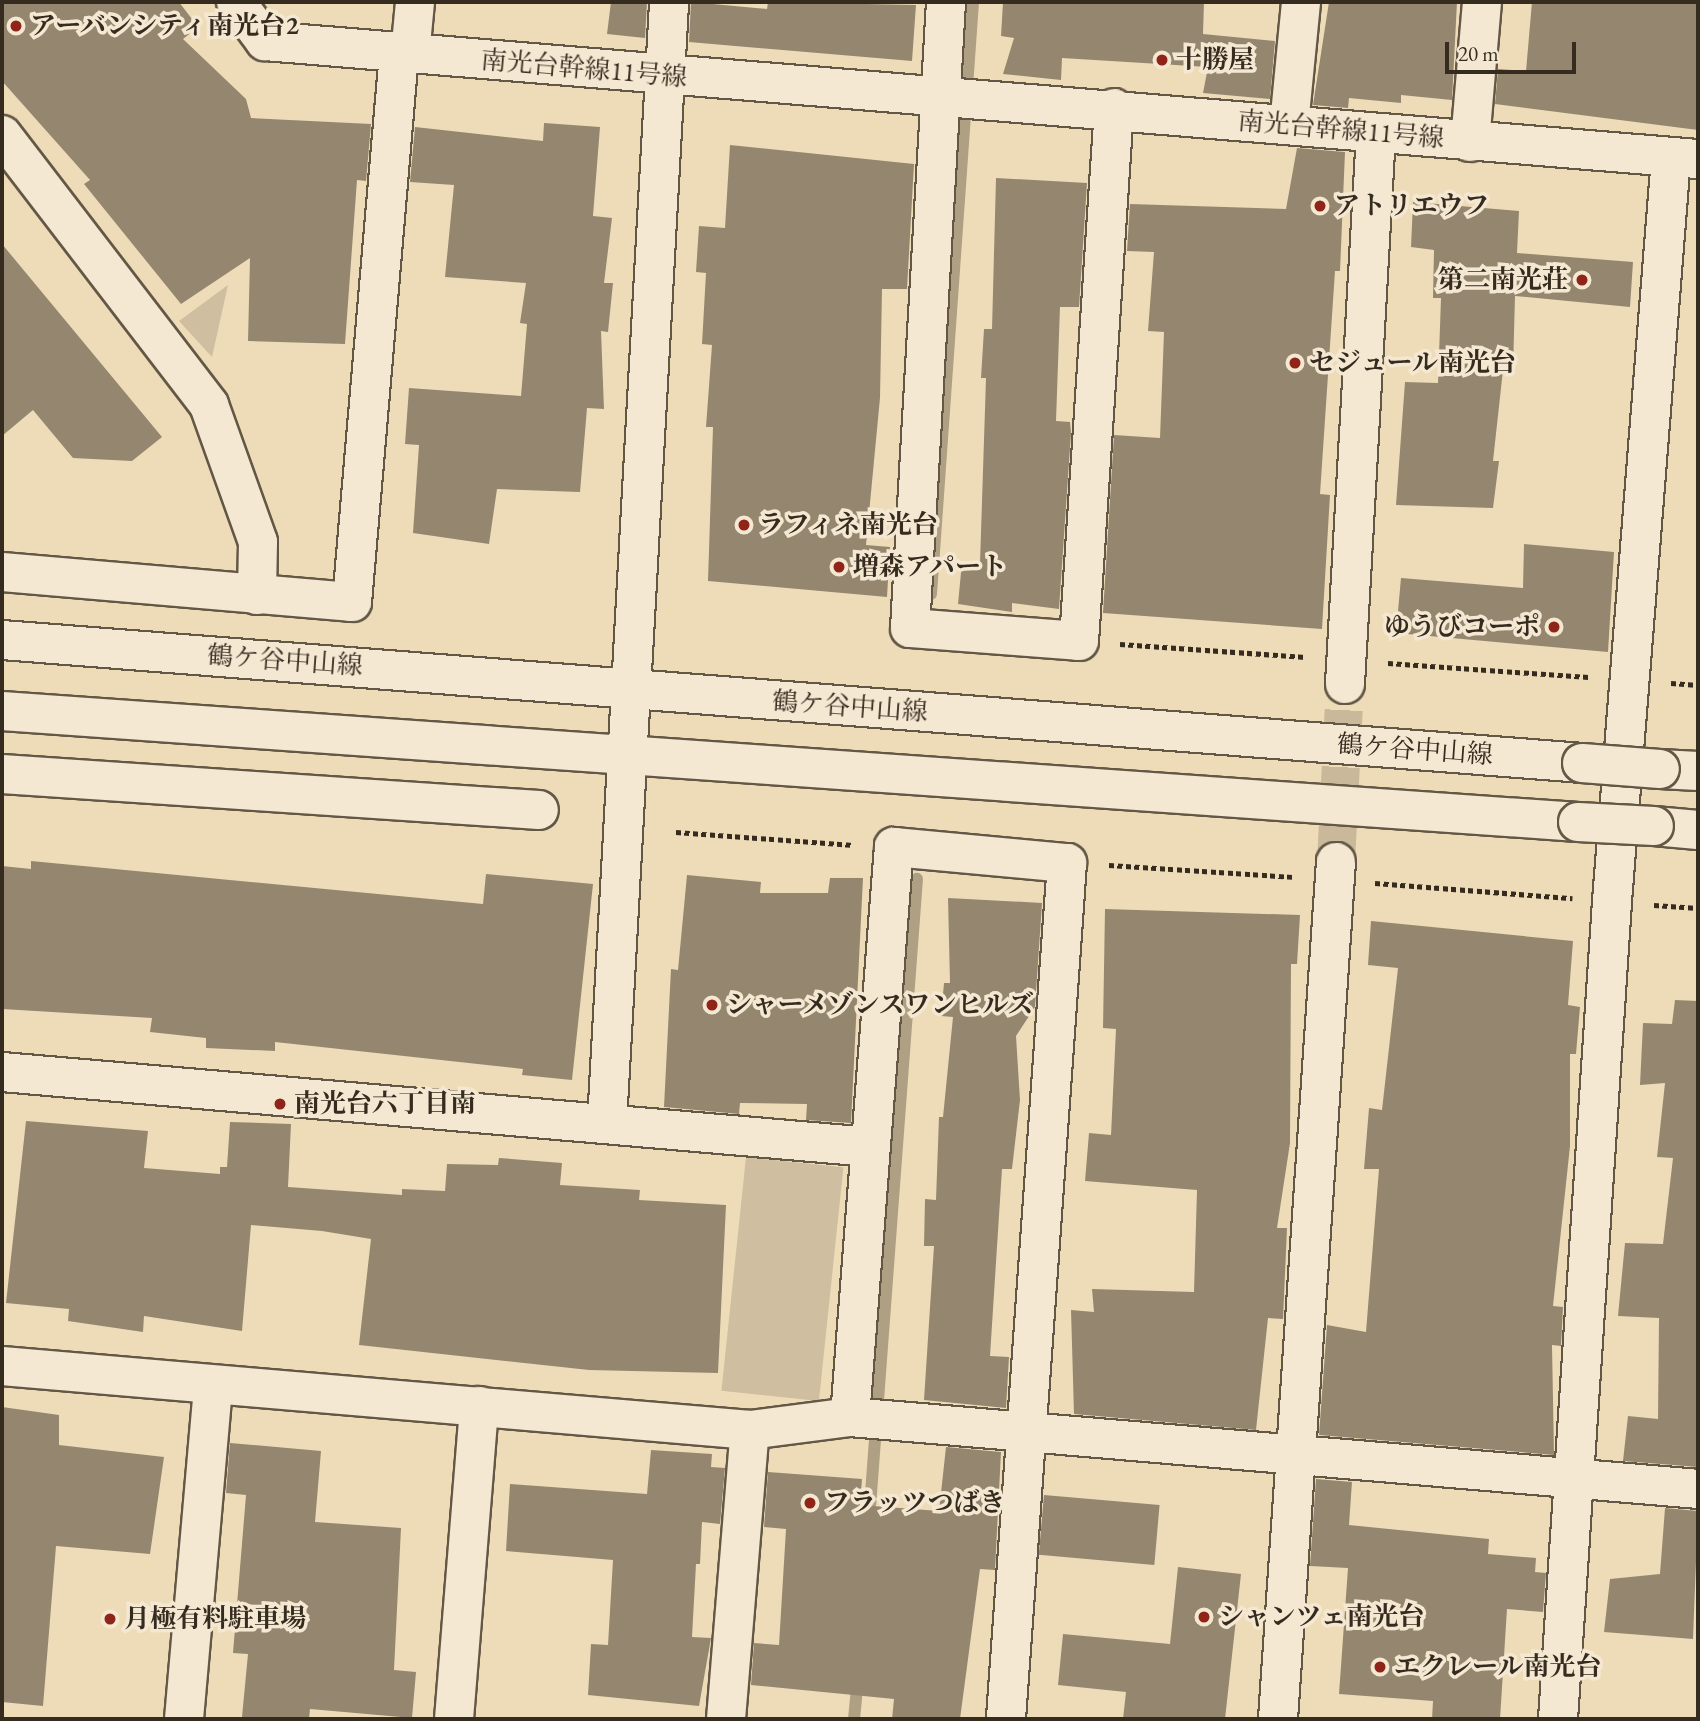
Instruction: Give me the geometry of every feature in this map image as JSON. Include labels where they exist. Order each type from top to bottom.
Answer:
[{"type":"street","name":"南光台幹線11号線","points":[[236,2],[265,41],[661,76],[1115,108],[1470,142],[1685,158]]},
{"type":"street","points":[[2,572],[352,602],[404,55],[415,2]]},
{"type":"street","points":[[607,1123],[629,753],[661,76],[669,2]]},
{"type":"street","points":[[946,2],[958,97],[910,628],[1079,641],[1115,108]]},
{"type":"street","points":[[1289,125],[1301,2]]},
{"type":"street","points":[[1470,142],[1482,2]]},
{"type":"street","points":[[1345,684],[1376,133]]},
{"type":"street","points":[[2,135],[209,405],[258,542],[257,595]]},
{"type":"street","points":[[1558,1719],[1612,901],[1685,158]]},
{"type":"street","name":"鶴ケ谷中山線","points":[[2,640],[1698,771]]},
{"type":"street","points":[[2,711],[1698,830]]},
{"type":"street","points":[[2,774],[539,810]]},
{"type":"street","points":[[871,1419],[870,1147],[894,847],[1067,863],[1006,1719]]},
{"type":"street","points":[[1278,1719],[1335,871]]},
{"type":"street","points":[[2,1072],[870,1147]]},
{"type":"street","points":[[2,1366],[750,1430],[871,1419],[1698,1489]]},
{"type":"street","points":[[184,1719],[213,1385]]},
{"type":"street","points":[[454,1719],[479,1406]]},
{"type":"street","points":[[726,1719],[750,1430]]},
{"type":"path","points":[[676,832],[894,847]]},
{"type":"path","points":[[1067,863],[1335,871],[1698,908]]},
{"type":"shaded area","points":[[228,285],[212,357],[179,321]]},
{"type":"shaded area","points":[[746,1157],[843,1167],[819,1401],[721,1391]]},
{"type":"building","points":[[2,2],[179,2],[198,27],[183,39],[246,99],[251,118],[371,124],[366,181],[357,180],[345,344],[248,341],[250,258],[181,304],[84,184],[90,180],[2,81]]},
{"type":"building","points":[[611,2],[647,2],[645,38],[607,34]]},
{"type":"building","points":[[691,2],[767,9],[768,2],[916,5],[912,61],[689,42]]},
{"type":"building","points":[[1003,2],[1204,2],[1203,34],[1275,41],[1270,99],[1203,93],[1208,67],[1062,58],[1061,80],[1003,74],[1014,38],[1001,36]]},
{"type":"building","points":[[1329,2],[1457,2],[1452,100],[1401,95],[1401,103],[1349,98],[1348,108],[1313,105]]},
{"type":"building","points":[[1532,2],[1698,2],[1698,130],[1495,104],[1498,69],[1526,71]]},
{"type":"building","points":[[544,123],[600,127],[593,216],[612,218],[604,283],[613,283],[608,332],[601,331],[604,409],[587,408],[580,492],[497,489],[489,544],[413,533],[419,445],[405,444],[409,388],[521,396],[527,324],[520,323],[526,283],[445,277],[454,185],[410,182],[415,127],[543,141]]},
{"type":"building","points":[[730,145],[914,164],[907,289],[882,289],[880,398],[866,545],[890,547],[887,597],[708,581],[713,427],[706,427],[712,345],[702,344],[706,273],[696,272],[699,226],[725,228]]},
{"type":"building","points":[[1297,148],[1345,152],[1340,271],[1335,271],[1320,494],[1330,495],[1322,629],[1103,613],[1114,435],[1160,438],[1164,332],[1148,331],[1154,252],[1127,251],[1130,204],[1286,209]]},
{"type":"building","points":[[996,178],[1087,183],[1079,307],[1060,307],[1056,421],[1070,422],[1071,433],[1059,609],[1012,603],[1012,612],[958,604],[962,562],[980,563],[986,378],[981,378],[984,329],[992,329]]},
{"type":"building","points":[[1413,202],[1519,211],[1517,253],[1633,262],[1630,307],[1515,296],[1513,371],[1503,370],[1493,461],[1499,461],[1493,508],[1396,505],[1405,382],[1438,383],[1441,298],[1433,298],[1434,250],[1411,247]]},
{"type":"building","points":[[2,244],[162,437],[132,461],[73,458],[33,410],[2,436]]},
{"type":"building","points":[[1524,544],[1614,552],[1608,652],[1396,633],[1401,578],[1523,588]]},
{"type":"building","points":[[31,861],[483,904],[486,874],[593,884],[572,1080],[522,1075],[523,1069],[275,1042],[275,1051],[206,1048],[206,1038],[150,1032],[152,1018],[2,1009],[2,866],[31,869]]},
{"type":"building","points":[[687,875],[761,882],[760,893],[828,893],[830,878],[863,878],[851,1123],[806,1120],[807,1104],[740,1103],[739,1114],[664,1107],[671,969],[678,970]]},
{"type":"building","points":[[948,898],[1042,903],[1035,1007],[1016,1036],[1020,1100],[1012,1169],[1002,1169],[990,1356],[1009,1357],[1006,1408],[924,1400],[934,1246],[924,1246],[925,1199],[936,1200],[939,1117],[943,1117],[953,1017],[941,1016],[944,983],[950,983]]},
{"type":"building","points":[[1105,909],[1300,915],[1297,964],[1291,964],[1290,1143],[1277,1228],[1287,1228],[1283,1319],[1268,1318],[1256,1430],[1074,1414],[1071,1310],[1094,1312],[1092,1289],[1194,1292],[1197,1190],[1085,1181],[1089,1133],[1111,1135],[1116,1029],[1103,1028]]},
{"type":"building","points":[[1371,921],[1573,941],[1568,1005],[1580,1007],[1576,1054],[1570,1054],[1570,1146],[1553,1306],[1563,1307],[1561,1346],[1552,1345],[1554,1455],[1319,1435],[1327,1325],[1366,1332],[1379,1169],[1364,1169],[1369,1108],[1382,1110],[1398,968],[1368,965]]},
{"type":"building","points":[[1675,1000],[1698,1001],[1698,1467],[1623,1461],[1628,1416],[1658,1419],[1659,1318],[1618,1316],[1625,1243],[1663,1244],[1673,1158],[1657,1157],[1665,1083],[1640,1085],[1643,1023],[1672,1024]]},
{"type":"building","points":[[26,1121],[148,1131],[144,1168],[220,1174],[220,1167],[227,1167],[230,1122],[291,1124],[288,1187],[402,1195],[402,1189],[445,1191],[447,1164],[498,1165],[499,1158],[562,1163],[560,1185],[640,1190],[639,1200],[726,1205],[718,1373],[589,1370],[359,1345],[371,1239],[322,1231],[251,1225],[242,1331],[144,1316],[143,1332],[68,1321],[69,1309],[6,1303]]},
{"type":"building","points":[[2,1407],[59,1415],[59,1445],[164,1457],[150,1554],[56,1546],[43,1706],[2,1702]]},
{"type":"building","points":[[230,1443],[321,1451],[315,1522],[401,1528],[394,1670],[416,1672],[412,1718],[310,1709],[309,1719],[242,1717],[248,1654],[233,1653],[246,1495],[226,1493]]},
{"type":"building","points":[[946,1447],[1001,1452],[995,1570],[980,1569],[960,1719],[892,1719],[894,1699],[751,1685],[754,1643],[779,1645],[786,1529],[764,1527],[768,1472],[862,1479],[860,1505],[939,1511]]},
{"type":"building","points":[[651,1450],[712,1454],[711,1467],[725,1468],[720,1524],[702,1522],[700,1564],[696,1564],[692,1637],[711,1638],[699,1706],[588,1695],[591,1644],[608,1645],[613,1560],[506,1551],[510,1484],[647,1494]]},
{"type":"building","points":[[1316,1479],[1352,1482],[1349,1525],[1489,1539],[1488,1554],[1536,1558],[1535,1572],[1546,1573],[1543,1612],[1507,1609],[1500,1719],[1432,1719],[1433,1701],[1339,1694],[1348,1568],[1310,1566]]},
{"type":"building","points":[[1044,1495],[1160,1505],[1154,1565],[1039,1555]]},
{"type":"building","points":[[1665,1508],[1698,1511],[1693,1639],[1604,1632],[1610,1579],[1660,1574]]},
{"type":"building","points":[[1178,1567],[1241,1574],[1225,1719],[1123,1719],[1126,1692],[1058,1685],[1063,1634],[1170,1644]]},
{"type":"waterway","points":[[931,594],[973,2]]},
{"type":"waterway","points":[[869,1520],[917,879]]},
{"type":"waterway","points":[[854,1719],[858,1678]]},
{"type":"tunnel","points":[[1336,862],[1345,684]]},
{"type":"place","name":"アーバンシティ南光台2","points":[[16,26]]},
{"type":"place","name":"十勝屋","points":[[1162,60]]},
{"type":"place","name":"アトリエウフ","points":[[1320,206]]},
{"type":"place","name":"第二南光荘","points":[[1582,280]]},
{"type":"place","name":"セジュール南光台","points":[[1295,363]]},
{"type":"place","name":"ラフィネ南光台","points":[[744,525]]},
{"type":"place","name":"増森アパート","points":[[839,567]]},
{"type":"place","name":"ゆうびコーポ","points":[[1554,627]]},
{"type":"place","name":"シャーメゾンスワンヒルズ","points":[[712,1005]]},
{"type":"place","name":"南光台六丁目南","points":[[280,1104]]},
{"type":"place","name":"フラッツつばき","points":[[810,1503]]},
{"type":"place","name":"シャンツェ南光台","points":[[1204,1617]]},
{"type":"place","name":"月極有料駐車場","points":[[110,1619]]},
{"type":"place","name":"エクレール南光台","points":[[1380,1667]]}]
